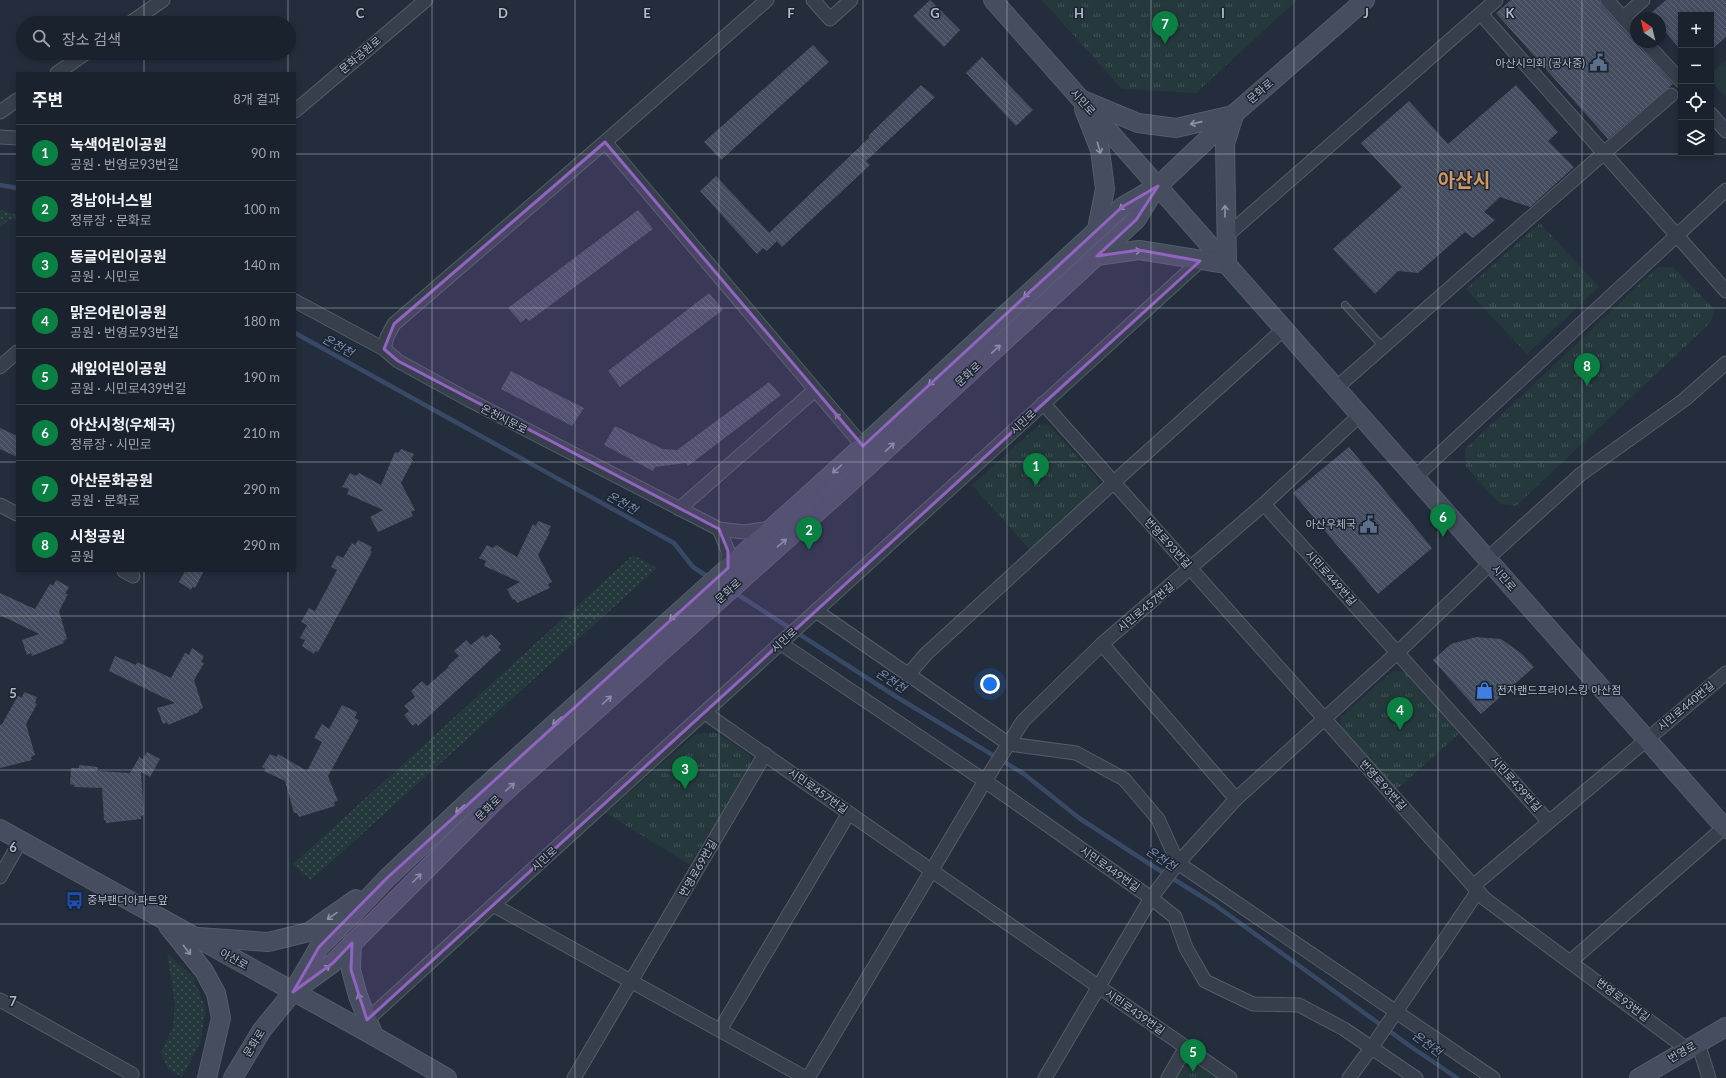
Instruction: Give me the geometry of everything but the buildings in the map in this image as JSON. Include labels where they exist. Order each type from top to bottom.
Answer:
[{"type":"main road","name":"시민로","points":[[993,0],[1725,827]]},
{"type":"main road","name":"문화로","points":[[293,992],[333,963],[497,799],[845,488],[1136,220],[1158,186],[1234,114],[1365,0]]},
{"type":"main road","points":[[1080,99],[1138,123],[1176,128],[1234,114]]},
{"type":"main road","points":[[1080,99],[1100,150],[1105,189],[1097,229]]},
{"type":"main road","points":[[1097,256],[1139,250],[1200,261],[1227,264],[1225,237],[1225,144],[1234,114]]},
{"type":"main road","name":"문화로","points":[[233,1078],[262,1030],[293,992],[319,947],[387,878],[476,794],[703,590],[731,559],[772,528],[863,446],[1122,206],[1158,186]]},
{"type":"main road","name":"아산로","points":[[0,829],[293,992],[371,1028],[447,1078]]},
{"type":"main road","points":[[194,937],[234,938],[268,942],[309,932],[387,878]]},
{"type":"main road","points":[[163,919],[204,971],[216,993],[221,1018],[207,1078]]},
{"type":"main road","points":[[352,943],[351,970],[358,996],[371,1028]]},
{"type":"main road","name":"번영로","points":[[1639,1078],[1726,1027]]},
{"type":"street","points":[[140,16],[163,0]]},
{"type":"street","name":"문화공원로","points":[[296,109],[426,0]]},
{"type":"street","points":[[384,349],[387,337],[394,324],[767,0]]},
{"type":"street","points":[[813,0],[830,19],[851,0]]},
{"type":"street","points":[[1225,237],[1496,0]]},
{"type":"street","points":[[1607,0],[1630,26]]},
{"type":"street","points":[[1623,18],[1643,0]]},
{"type":"street","points":[[1480,14],[1726,291]]},
{"type":"street","points":[[1651,48],[1678,78]]},
{"type":"street","points":[[58,72],[76,60]]},
{"type":"street","points":[[1336,388],[1671,95]]},
{"type":"street","points":[[0,112],[16,101]]},
{"type":"street","points":[[1714,117],[1726,131]]},
{"type":"street","points":[[0,137],[16,138]]},
{"type":"street","points":[[605,142],[863,446]]},
{"type":"street","points":[[1415,477],[1726,190]]},
{"type":"street","name":"시민로","points":[[371,1028],[493,905],[1200,261]]},
{"type":"street","name":"온천시문로","points":[[296,302],[384,349],[398,361],[469,400],[719,529],[744,532],[772,528]]},
{"type":"street","points":[[908,675],[926,654],[1284,329]]},
{"type":"street","points":[[0,367],[16,353]]},
{"type":"street","points":[[1416,1078],[1344,1029],[1299,1005],[1254,1004],[1205,981],[1186,948],[1176,917],[1151,898],[1178,863],[1236,799],[1398,652],[1489,561],[1581,474],[1684,400],[1726,364]]},
{"type":"street","points":[[679,509],[815,390]]},
{"type":"street","name":"번영로93번길","points":[[1043,403],[1485,899],[1693,1046]]},
{"type":"street","name":"시민로457번길","points":[[807,1078],[985,781],[1023,721],[1102,644],[1191,569],[1360,415]]},
{"type":"street","name":"시민로449번길","points":[[1264,504],[1398,652]]},
{"type":"street","points":[[0,505],[16,513]]},
{"type":"street","points":[[719,529],[731,559]]},
{"type":"street","points":[[816,611],[1009,744],[1076,753],[1124,779],[1158,820],[1178,863],[1493,1078]]},
{"type":"street","points":[[780,644],[985,781]]},
{"type":"street","points":[[1102,644],[1236,799]]},
{"type":"street","name":"시민로439번길","points":[[1398,652],[1549,822],[1647,739]]},
{"type":"street","name":"시민로440번길","points":[[1647,739],[1726,673]]},
{"type":"street","name":"시민로457번길","points":[[705,713],[932,870]]},
{"type":"street","name":"번영로69번길","points":[[574,1078],[765,754]]},
{"type":"street","name":"시민로449번길","points":[[985,781],[1151,898],[1045,1078]]},
{"type":"street","points":[[720,1030],[849,813]]},
{"type":"street","points":[[1349,1078],[1396,1012],[1476,888],[1549,822]]},
{"type":"street","points":[[1571,961],[1725,827]]},
{"type":"street","points":[[0,877],[21,840]]},
{"type":"street","points":[[932,870],[1099,986]]},
{"type":"street","points":[[493,905],[807,1078]]},
{"type":"street","name":"시민로439번길","points":[[1099,986],[1230,1078]]},
{"type":"street","points":[[0,1000],[132,1074],[130,1078]]},
{"type":"street","points":[[1693,1046],[1709,1078]]},
{"type":"street","points":[[1168,1078],[1186,1047]]},
{"type":"lane","points":[[1345,305],[1383,347]]},
{"type":"highlighted area","points":[[605,142],[863,446],[1122,207],[1158,186],[1136,220],[1097,256],[1139,250],[1200,261],[367,1020],[351,970],[352,943],[333,963],[293,992],[319,947],[387,878],[728,568],[728,551],[719,529],[398,361],[384,349],[394,324]]},
{"type":"green space","points":[[1042,0],[1297,0],[1196,93],[1122,89]]},
{"type":"green space","points":[[1726,60],[1726,97],[1714,84],[1714,71]]},
{"type":"green space","points":[[0,210],[16,215],[16,219],[10,219],[0,227]]},
{"type":"green space","points":[[1540,223],[1599,287],[1527,354],[1466,289]]},
{"type":"green space","points":[[1658,267],[1673,267],[1715,310],[1710,323],[1516,506],[1500,504],[1466,467],[1465,449]]},
{"type":"green space","points":[[1048,424],[1098,480],[1099,488],[1030,550],[972,485],[1039,425]]},
{"type":"green space","points":[[633,555],[657,568],[311,880],[293,864]]},
{"type":"green space","points":[[1393,671],[1405,672],[1460,733],[1396,790],[1340,728],[1341,717]]},
{"type":"green space","points":[[715,732],[749,754],[752,765],[690,865],[606,813],[696,734]]},
{"type":"green space","points":[[167,953],[193,977],[206,1009],[200,1043],[182,1077],[168,1069],[161,1053],[173,1027],[175,1004]]},
{"type":"green space","points":[[1193,1063],[1217,1078],[1175,1078],[1182,1066]]},
{"type":"waterway","name":"온천천","points":[[0,185],[16,188]]},
{"type":"waterway","name":"온천천","points":[[296,334],[674,543],[693,567],[710,578]]},
{"type":"waterway","name":"온천천","points":[[734,592],[895,696],[1024,774],[1079,818],[1215,905],[1410,1046],[1457,1078]]},
{"type":"place","name":"아산문화공원","points":[[1165,44]]},
{"type":"place","name":"아산시의회 (공사중)","points":[[1598,63]]},
{"type":"place","name":"시청공원","points":[[1587,386]]},
{"type":"place","name":"녹색어린이공원","points":[[1036,486]]},
{"type":"place","name":"아산우체국","points":[[1369,524]]},
{"type":"place","name":"아산시청(우체국)","points":[[1443,537]]},
{"type":"place","name":"경남아너스빌","points":[[809,550]]},
{"type":"place","name":"전자랜드프라이스킹 아산점","points":[[1484,690]]},
{"type":"place","name":"맑은어린이공원","points":[[1400,730]]},
{"type":"place","name":"동글어린이공원","points":[[685,789]]},
{"type":"place","name":"중부팬더아파트앞","points":[[74,900]]},
{"type":"place","name":"새잎어린이공원","points":[[1193,1072]]},
{"type":"district","name":"아산시","points":[[1464,180]]}]
